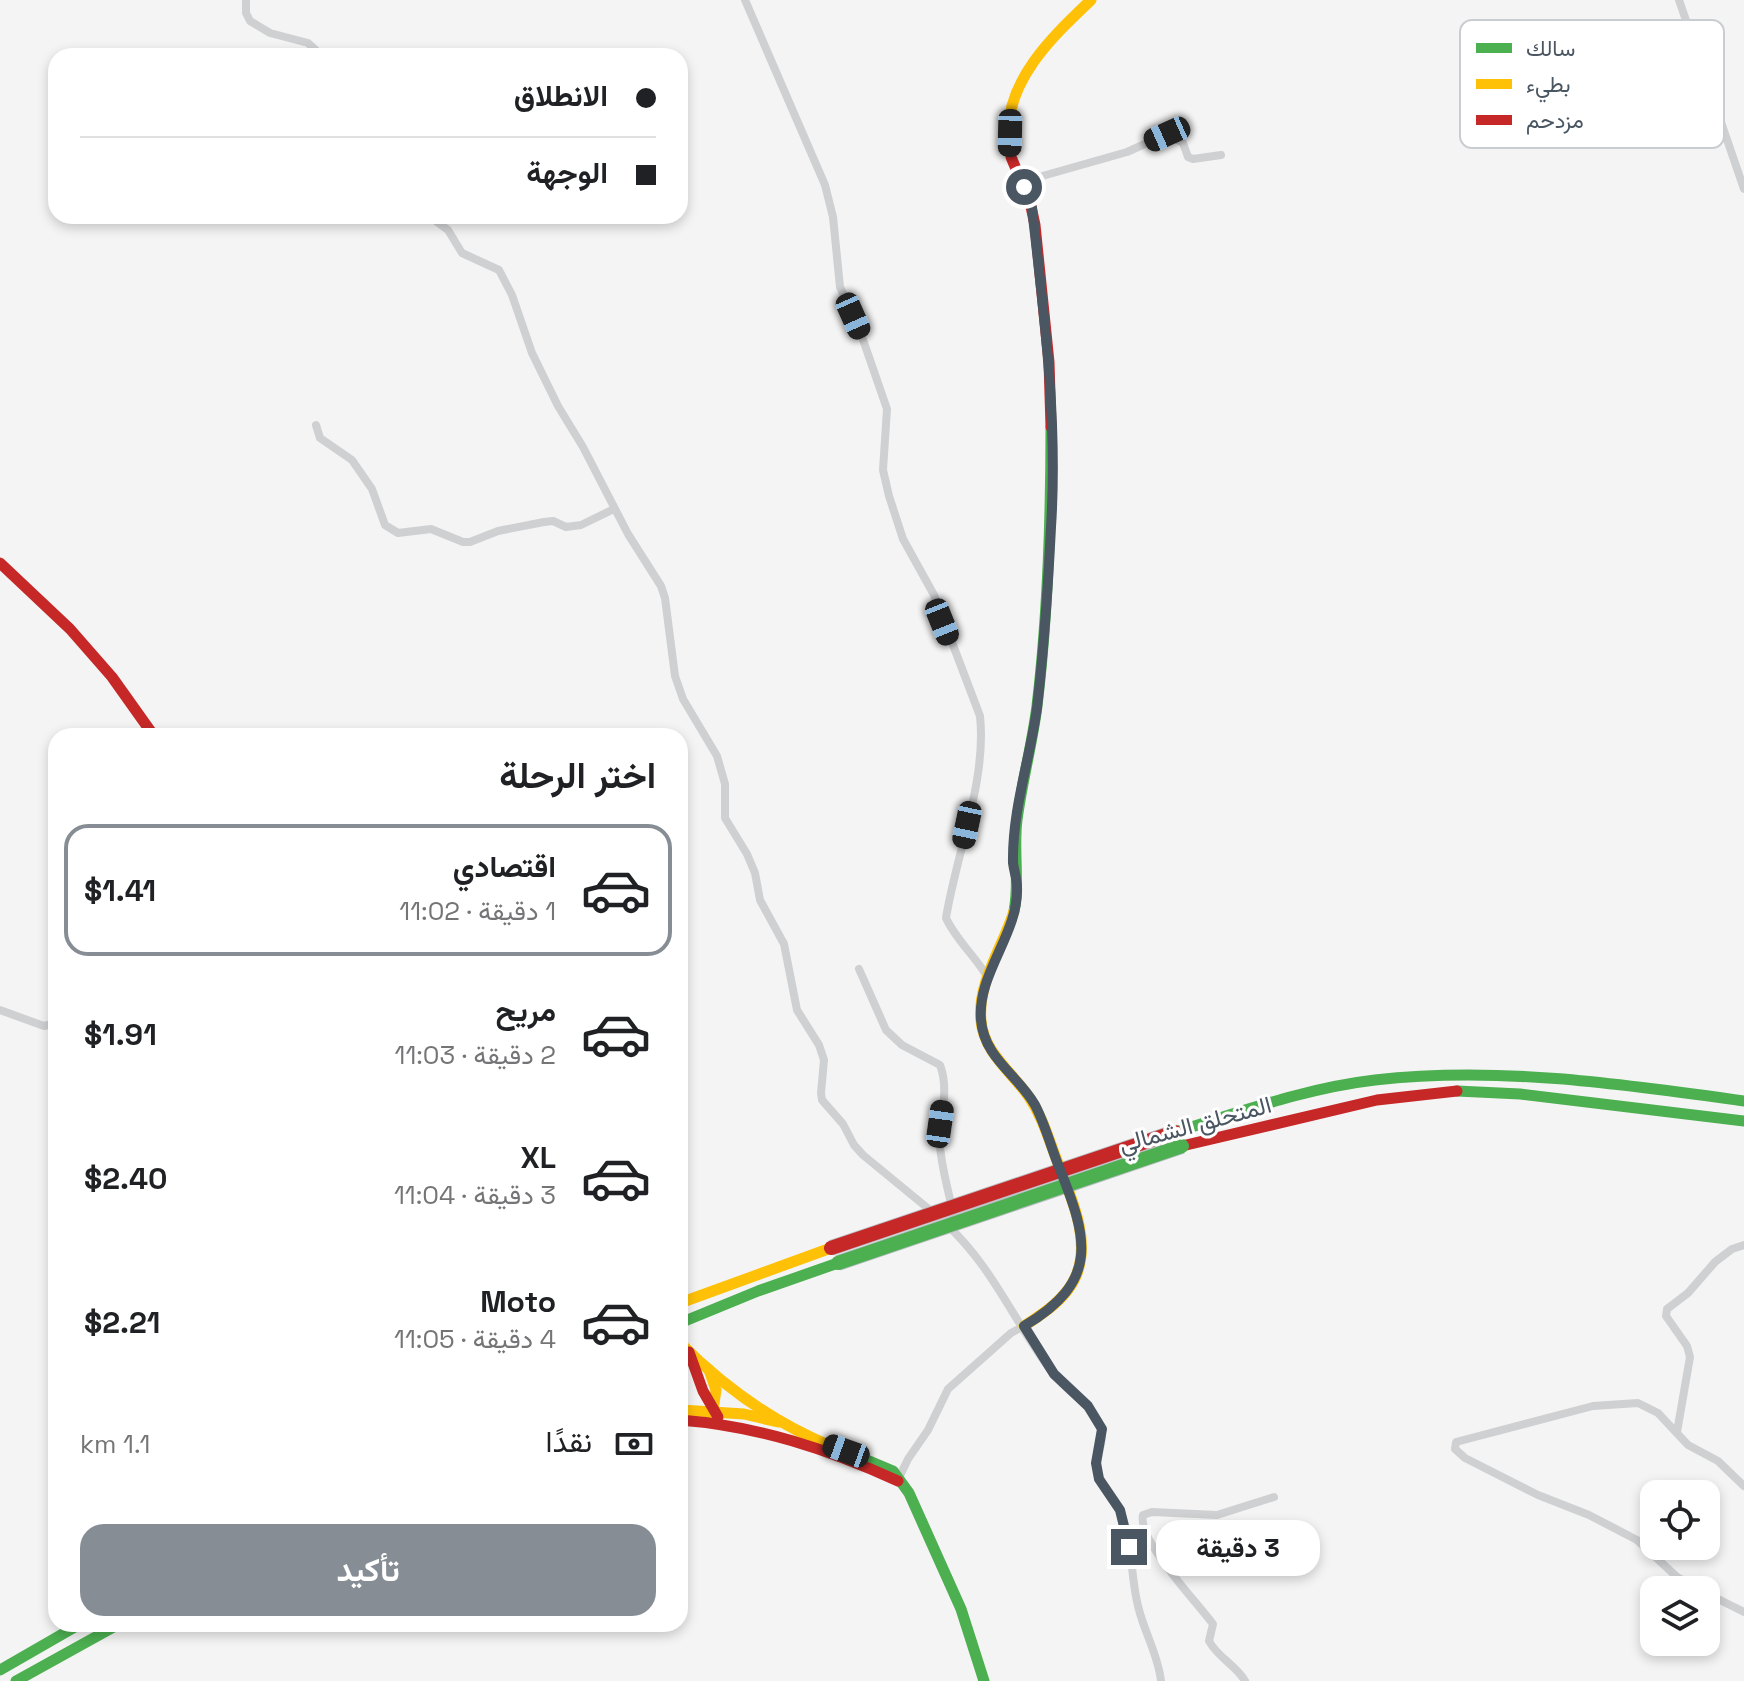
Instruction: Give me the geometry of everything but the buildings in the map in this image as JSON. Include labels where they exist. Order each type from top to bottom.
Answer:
[{"type":"main road","points":[[1024,1326],[1048,1312],[1071,1284],[1081,1263],[1082,1240],[1063,1177],[1035,1105],[998,1061],[985,1036],[981,1020],[982,998],[1005,940],[1016,898],[1013,864],[1020,795],[1036,710],[1051,523],[1051,371],[1032,208],[1009,150],[1010,116],[1021,80],[1043,47],[1091,0]]},
{"type":"main road","points":[[0,563],[70,629],[112,677],[148,728]]},
{"type":"main road","name":"المتحلق الشمالي","points":[[688,1300],[831,1248],[1175,1132],[1294,1097],[1373,1080],[1475,1074],[1584,1079],[1744,1101]]},
{"type":"main road","name":"المتحلق الشمالي","points":[[688,1320],[758,1291],[1182,1146],[1377,1100],[1460,1091],[1520,1094],[1744,1121]]},
{"type":"main road","points":[[688,1351],[737,1396],[778,1422],[893,1471],[916,1506],[939,1557],[961,1609],[984,1681]]},
{"type":"main road","points":[[688,1356],[716,1418]]},
{"type":"main road","points":[[709,1370],[717,1387],[716,1418]]},
{"type":"main road","points":[[688,1407],[698,1403],[703,1391]]},
{"type":"main road","points":[[688,1412],[800,1441],[898,1481]]},
{"type":"main road","points":[[688,1420],[744,1414],[778,1422]]},
{"type":"main road","points":[[0,1670],[66,1632]]},
{"type":"main road","points":[[16,1681],[105,1632]]},
{"type":"street","points":[[246,0],[246,13],[250,21],[270,33],[308,43],[313,48]]},
{"type":"street","points":[[745,0],[825,185],[833,217],[840,287],[860,331],[887,409],[883,470],[889,496],[903,539],[934,595],[980,716],[981,736],[973,798],[946,918],[952,932],[977,958],[988,978]]},
{"type":"street","points":[[1679,0],[1686,20]]},
{"type":"street","points":[[1724,131],[1744,189]]},
{"type":"street","points":[[1024,187],[1039,177],[1127,152],[1167,134],[1183,143],[1188,157],[1193,159],[1221,155]]},
{"type":"street","points":[[440,224],[448,230],[462,253],[499,270],[512,295],[532,353],[564,419],[661,586],[675,676],[683,699],[707,736],[723,770],[725,818],[751,863],[760,900],[784,944],[797,1010],[819,1045],[824,1060],[822,1100],[843,1124],[863,1155],[958,1235],[994,1279],[1054,1374],[1088,1406],[1102,1429],[1096,1463],[1099,1479],[1120,1510],[1139,1609],[1160,1663],[1161,1681]]},
{"type":"street","points":[[316,425],[320,438],[352,460],[372,489],[385,525],[398,533],[439,530],[463,542],[470,542],[498,531],[544,522],[553,521],[566,527],[581,525],[614,509]]},
{"type":"street","points":[[859,969],[886,1030],[902,1045],[940,1065],[944,1075],[940,1149],[958,1235]]},
{"type":"street","points":[[0,1010],[48,1025]]},
{"type":"street","points":[[1677,1432],[1690,1357],[1687,1346],[1666,1316],[1667,1309],[1688,1293],[1715,1262],[1732,1249],[1744,1245]]},
{"type":"street","points":[[898,1481],[948,1389],[1011,1333],[1024,1326]]},
{"type":"street","points":[[1676,1576],[1637,1540],[1589,1515],[1503,1479],[1465,1458],[1455,1449],[1456,1442],[1593,1406],[1638,1403],[1658,1413],[1688,1445],[1718,1461],[1744,1486]]},
{"type":"street","points":[[1245,1681],[1215,1653],[1209,1641],[1213,1624],[1148,1541],[1142,1519],[1143,1515],[1152,1512],[1217,1515],[1274,1497]]},
{"type":"street","points":[[1720,1600],[1744,1612]]},
{"type":"traffic: fast","points":[[1014,911],[1017,820],[1035,721],[1044,637],[1051,427]]},
{"type":"traffic: fast","points":[[1175,1132],[1324,1089],[1421,1076],[1560,1079],[1744,1101]]},
{"type":"traffic: fast","points":[[1457,1091],[1520,1094],[1744,1121]]},
{"type":"traffic: fast","points":[[838,1263],[1182,1146]]},
{"type":"traffic: fast","points":[[688,1320],[838,1263]]},
{"type":"traffic: fast","points":[[848,1452],[893,1471],[909,1493],[961,1609],[984,1681]]},
{"type":"traffic: fast","points":[[0,1670],[66,1632]]},
{"type":"traffic: fast","points":[[16,1681],[105,1632]]},
{"type":"traffic: slow","points":[[1008,138],[1009,117],[1023,79],[1047,45],[1091,0]]},
{"type":"traffic: slow","points":[[1014,911],[983,992],[983,1032],[993,1053],[1029,1097],[1041,1119],[1077,1216],[1081,1246],[1080,1261],[1072,1284],[1047,1311],[1024,1326]]},
{"type":"traffic: slow","points":[[688,1300],[831,1248]]},
{"type":"traffic: slow","points":[[688,1350],[749,1402],[828,1445]]},
{"type":"traffic: slow","points":[[709,1370],[716,1390],[712,1417]]},
{"type":"traffic: slow","points":[[688,1410],[744,1414],[778,1422]]},
{"type":"traffic: jam","points":[[1008,138],[1011,157],[1030,202],[1035,225],[1049,362],[1051,427]]},
{"type":"traffic: jam","points":[[0,563],[70,629],[112,677],[148,728]]},
{"type":"traffic: jam","points":[[1182,1146],[1377,1100],[1457,1091]]},
{"type":"traffic: jam","points":[[831,1248],[1175,1132]]},
{"type":"traffic: jam","points":[[689,1352],[703,1391],[718,1417]]},
{"type":"traffic: jam","points":[[688,1421],[792,1441],[898,1481]]},
{"type":"route","points":[[1024,187],[1032,208],[1051,371],[1051,523],[1036,710],[1016,832],[1013,864],[1017,887],[1014,909],[982,998],[981,1020],[991,1050],[1035,1105],[1063,1177],[1082,1240],[1079,1272],[1071,1284],[1048,1312],[1024,1326],[1054,1374],[1088,1406],[1102,1429],[1096,1463],[1099,1479],[1120,1510],[1129,1547]]}]
